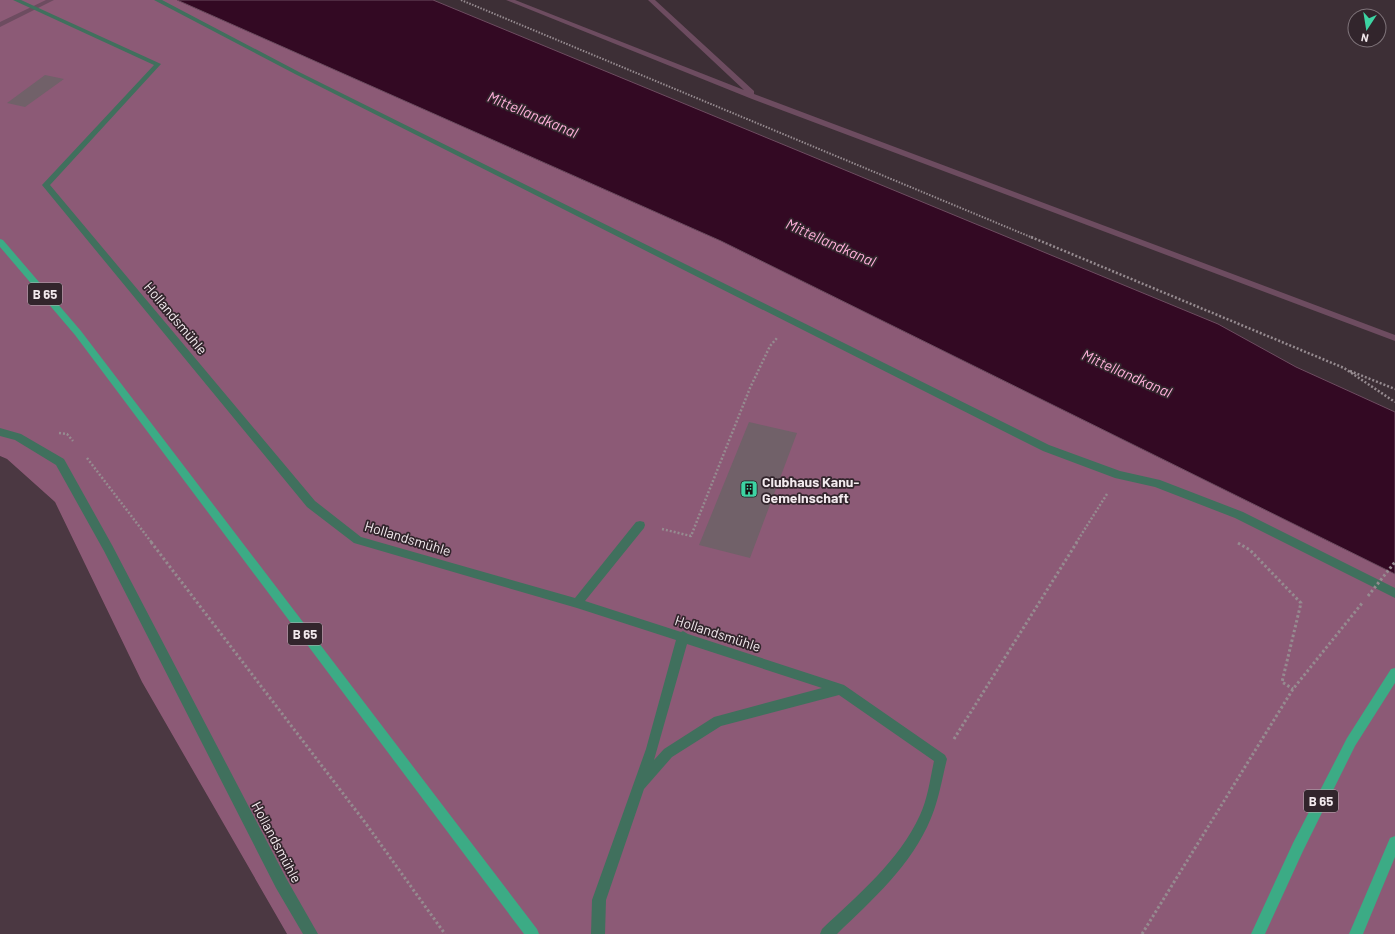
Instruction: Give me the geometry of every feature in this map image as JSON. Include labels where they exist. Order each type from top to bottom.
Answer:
[{"type":"main road","name":"B 65","points":[[0,242],[78,333],[532,934]]},
{"type":"main road","name":"B 65","points":[[1258,934],[1298,846],[1351,742],[1395,673]]},
{"type":"main road","points":[[1356,934],[1395,842]]},
{"type":"lane","name":"Hollandsmühle","points":[[16,0],[158,64],[46,185],[311,504],[358,540],[577,603],[683,636],[840,689],[941,759]]},
{"type":"lane","points":[[157,0],[304,76],[1046,448],[1119,475],[1156,483],[1239,515],[1395,593]]},
{"type":"lane","name":"Hollandsmühle","points":[[0,432],[18,437],[60,462],[108,548],[281,883],[311,934]]},
{"type":"lane","points":[[577,603],[640,524]]},
{"type":"lane","points":[[598,934],[599,900],[652,749],[683,636]]},
{"type":"lane","points":[[638,789],[668,753],[718,721],[840,689]]},
{"type":"lane","points":[[827,934],[870,892],[905,853],[925,817],[941,759]]},
{"type":"path","points":[[462,0],[1395,389]]},
{"type":"path","points":[[640,524],[691,536],[750,388],[770,346],[793,321]]},
{"type":"path","points":[[1344,368],[1395,402]]},
{"type":"path","points":[[18,437],[36,429],[67,434],[77,445]]},
{"type":"path","points":[[86,457],[364,821],[445,934]]},
{"type":"path","points":[[941,759],[1119,475]]},
{"type":"path","points":[[1237,542],[1250,550],[1301,603],[1282,682],[1293,689]]},
{"type":"path","points":[[1142,934],[1293,689],[1395,562]]},
{"type":"shaded area","points":[[0,0],[177,0],[721,241],[1395,574],[1395,934],[287,934],[142,682],[55,502],[7,459],[0,456]]},
{"type":"shaded area","points":[[0,456],[7,459],[55,502],[142,682],[287,934],[0,934]]},
{"type":"water","name":"Mittellandkanal","points":[[177,0],[433,0],[1218,324],[1296,367],[1395,412],[1395,574],[721,241]]},
{"type":"building","points":[[45,75],[64,79],[25,107],[7,103]]},
{"type":"building","name":"Clubhaus Kanu- Gemeinschaft","points":[[749,422],[797,433],[750,558],[699,545]]},
{"type":"waterway","points":[[0,25],[51,0]]},
{"type":"waterway","points":[[509,0],[755,97],[1395,338]]},
{"type":"waterway","points":[[651,0],[751,93]]},
{"type":"place","name":"Clubhaus Kanu- Gemeinschaft","points":[[749,489]]}]
